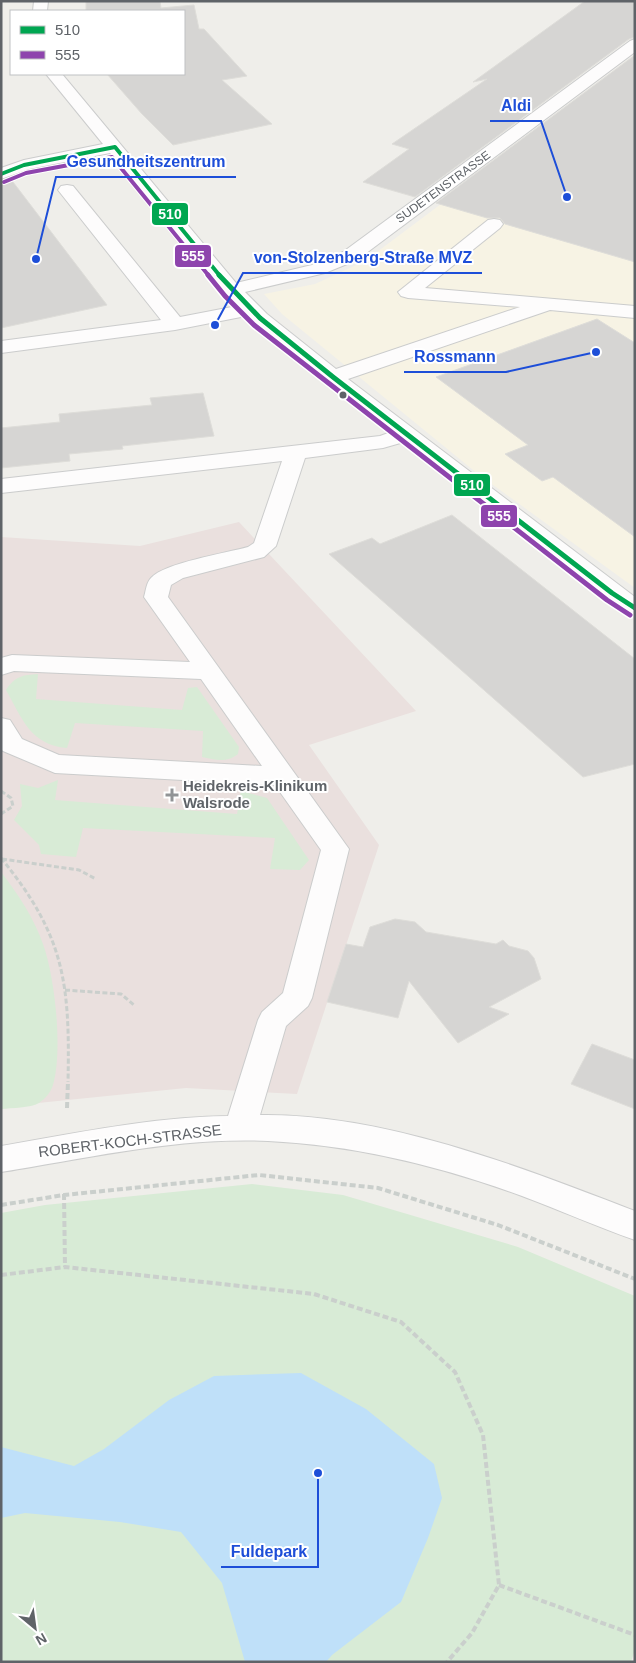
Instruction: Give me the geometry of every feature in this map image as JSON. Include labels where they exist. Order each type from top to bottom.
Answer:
[{"type":"street","name":"SUDETENSTRASSE","points":[[232,290],[318,269],[350,256],[635,44]]},
{"type":"street","points":[[55,75],[232,290],[250,308],[333,377],[635,608]]},
{"type":"street","points":[[1,174],[24,165],[115,147]]},
{"type":"street","points":[[67,190],[175,324]]},
{"type":"street","points":[[494,224],[408,292],[635,312]]},
{"type":"street","points":[[333,377],[549,304]]},
{"type":"street","points":[[1,347],[175,324],[250,308]]},
{"type":"street","points":[[1,486],[382,442],[407,434]]},
{"type":"street","points":[[240,1128],[273,1020],[296,998],[334,849],[156,598],[160,582],[175,573],[256,552],[264,546],[296,453]]},
{"type":"street","points":[[1,667],[12,663],[208,671]]},
{"type":"street","points":[[1,726],[12,744],[55,764],[284,776]]},
{"type":"street","name":"ROBERT-KOCH-STRASSE","points":[[1,1159],[211,1128],[332,1134],[402,1145],[482,1168],[635,1226]]},
{"type":"path","points":[[1,791],[11,798],[13,806],[1,814]]},
{"type":"path","points":[[2,859],[79,870],[96,880]]},
{"type":"path","points":[[2,859],[27,891],[52,936],[59,958],[65,990],[68,1040],[66,1148]]},
{"type":"path","points":[[65,990],[121,994],[134,1006]]},
{"type":"path","points":[[1,1206],[64,1195],[259,1175],[378,1188],[498,1225],[635,1280]]},
{"type":"path","points":[[64,1195],[65,1266]]},
{"type":"path","points":[[1,1276],[65,1266],[314,1294],[401,1322],[455,1372],[483,1435],[499,1585],[472,1633],[447,1662]]},
{"type":"path","points":[[499,1585],[635,1635]]},
{"type":"shaded area","points":[[529,138],[635,165],[635,588],[478,474],[282,314],[264,294],[315,284],[365,261]]},
{"type":"shaded area","name":"Heidekreis-Klinikum Walsrode","points":[[239,522],[416,711],[309,745],[379,845],[297,1094],[186,1088],[38,1103],[1,1109],[1,537],[140,546]]},
{"type":"green space","points":[[38,674],[36,699],[182,710],[188,688],[197,687],[239,747],[238,754],[225,760],[202,757],[203,731],[75,723],[67,748],[44,742],[36,736],[23,720],[6,690],[20,677]]},
{"type":"green space","points":[[58,780],[55,800],[237,814],[241,791],[267,798],[309,860],[300,870],[270,869],[275,838],[83,828],[76,857],[41,854],[39,845],[14,820],[22,806],[20,784],[38,788]]},
{"type":"green space","points":[[1,872],[25,906],[43,944],[54,994],[57,1053],[53,1085],[41,1101],[31,1106],[1,1109]]},
{"type":"green space","points":[[252,1184],[343,1195],[518,1247],[635,1296],[635,1650],[631,1662],[1,1662],[1,1213],[45,1205]]},
{"type":"water","points":[[301,1373],[366,1409],[434,1464],[442,1498],[428,1538],[401,1602],[332,1655],[326,1662],[245,1662],[222,1583],[181,1532],[120,1522],[25,1513],[1,1518],[1,1447],[74,1466],[104,1449],[169,1400],[214,1376]]},
{"type":"building","points":[[86,1],[160,1],[161,8],[194,5],[199,29],[204,29],[247,76],[222,80],[272,124],[173,145],[142,114],[108,75],[185,75],[185,10],[86,10]]},
{"type":"building","points":[[585,1],[635,1],[635,37],[629,39],[415,197],[363,182],[409,149],[392,144],[487,79],[473,82]]},
{"type":"building","points":[[635,55],[635,262],[505,224],[500,218],[487,218],[436,203]]},
{"type":"building","points":[[10,178],[107,305],[1,328],[1,181]]},
{"type":"building","points":[[597,319],[635,343],[635,537],[553,477],[542,481],[505,454],[528,445],[436,377]]},
{"type":"building","points":[[203,393],[214,436],[122,446],[123,449],[69,454],[70,461],[1,468],[1,428],[60,422],[59,414],[152,405],[150,398]]},
{"type":"building","points":[[452,515],[635,659],[635,764],[583,777],[329,554],[372,538],[380,544]]},
{"type":"building","points":[[395,919],[415,922],[426,932],[496,944],[503,940],[509,946],[528,951],[534,958],[541,979],[489,1007],[509,1014],[458,1043],[409,981],[398,1018],[327,1002],[346,944],[363,947],[370,927]]},
{"type":"building","points":[[592,1044],[635,1060],[635,1109],[571,1084]]},
{"type":"transit line","name":"510","points":[[1,174],[24,165],[115,147],[232,290],[260,318],[333,377],[612,593],[635,608]]},
{"type":"transit line","name":"555","points":[[4,182],[26,173],[112,157],[225,296],[254,325],[607,600],[630,615]]},
{"type":"place","name":"Aldi","points":[[567,197]]},
{"type":"place","name":"Gesundheitszentrum","points":[[36,259]]},
{"type":"place","name":"von-Stolzenberg-Straße MVZ","points":[[215,325]]},
{"type":"place","name":"Rossmann","points":[[596,352]]},
{"type":"place","name":"Heidekreis-Klinikum Walsrode","points":[[172,795]]},
{"type":"place","name":"Fuldepark","points":[[318,1473]]}]
